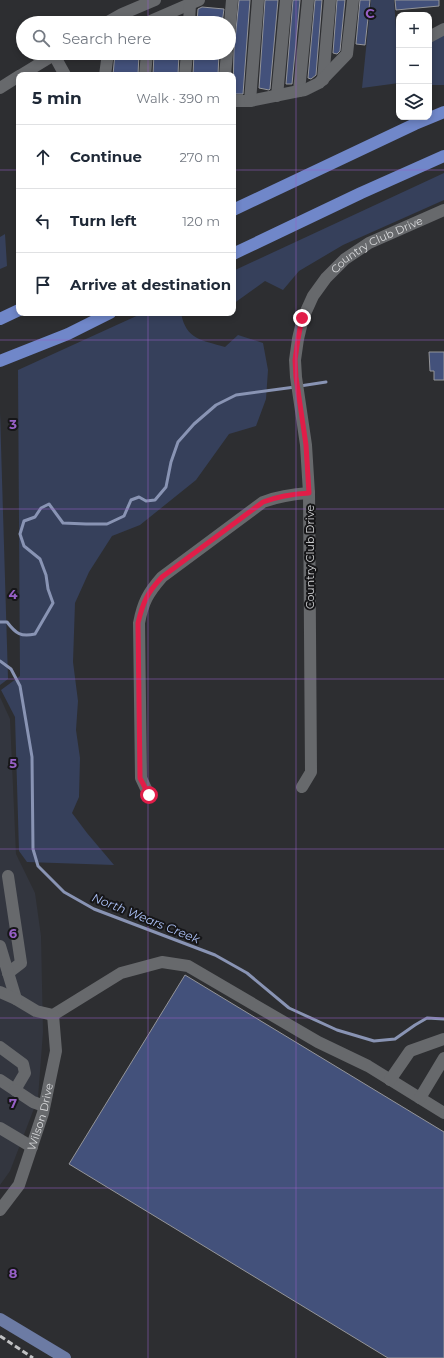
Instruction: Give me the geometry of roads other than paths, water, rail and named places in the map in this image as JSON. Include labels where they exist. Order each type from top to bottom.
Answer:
[{"type":"highway","points":[[236,209],[415,124],[444,112]]},
{"type":"highway","points":[[236,253],[361,193],[444,156]]},
{"type":"highway","points":[[0,320],[16,312]]},
{"type":"highway","points":[[0,361],[68,334],[104,316]]},
{"type":"main road","points":[[0,1319],[65,1358]]},
{"type":"street","points":[[118,16],[155,0]]},
{"type":"street","points":[[231,16],[232,0]]},
{"type":"street","points":[[250,101],[258,0]]},
{"type":"street","points":[[277,96],[286,0]]},
{"type":"street","points":[[299,92],[308,0]]},
{"type":"street","points":[[323,80],[330,0]]},
{"type":"street","points":[[236,101],[250,101],[299,92],[323,80],[347,54],[353,0]]},
{"type":"street","points":[[162,16],[195,2]]},
{"type":"street","points":[[191,16],[195,2]]},
{"type":"street","points":[[432,36],[444,30]]},
{"type":"street","points":[[26,72],[45,60]]},
{"type":"street","points":[[58,60],[64,72]]},
{"type":"street","points":[[105,72],[107,60]]},
{"type":"street","points":[[145,72],[146,60]]},
{"type":"street","points":[[185,72],[186,60]]},
{"type":"street","points":[[225,72],[226,60]]},
{"type":"street","points":[[0,88],[16,78]]},
{"type":"street","name":"Country Club Drive","points":[[302,787],[311,772],[309,493],[306,445],[295,360],[302,318],[313,296],[326,278],[345,259],[368,243],[444,210]]},
{"type":"street","points":[[149,795],[140,778],[138,623],[142,605],[150,590],[162,577],[263,502],[292,494],[309,493]]},
{"type":"street","points":[[8,876],[21,963],[8,973]]},
{"type":"street","points":[[0,946],[16,999]]},
{"type":"street","points":[[0,992],[16,999],[36,1011],[53,1016],[121,973],[162,962],[188,966],[318,1042],[368,1066],[444,1113]]},
{"type":"street","name":"Wilson Drive","points":[[0,1210],[19,1185],[44,1106],[56,1051],[53,1016]]},
{"type":"street","points":[[390,1080],[410,1051],[444,1039]]},
{"type":"street","points":[[0,1047],[23,1064],[25,1073],[15,1090]]},
{"type":"street","points":[[420,1098],[444,1058]]},
{"type":"street","points":[[0,1080],[33,1102],[44,1106]]},
{"type":"street","points":[[0,1128],[32,1147]]},
{"type":"waterway","points":[[300,386],[326,382]]},
{"type":"waterway","points":[[0,622],[7,622],[19,634],[35,634],[53,603],[48,589],[46,575],[40,559],[24,546],[20,534],[24,521],[35,517],[41,508],[49,504],[63,523],[107,524],[124,516],[131,500],[139,497],[146,501],[155,500],[166,487],[171,462],[178,442],[194,424],[216,405],[236,395],[295,387]]},
{"type":"waterway","name":"North Wears Creek","points":[[0,661],[11,669],[20,686],[32,757],[33,849],[38,866],[64,892],[94,909],[215,955],[247,973],[289,1008],[337,1030],[374,1041],[395,1039],[427,1018],[444,1019]]},
{"type":"railway","points":[[0,1336],[33,1358]]}]
